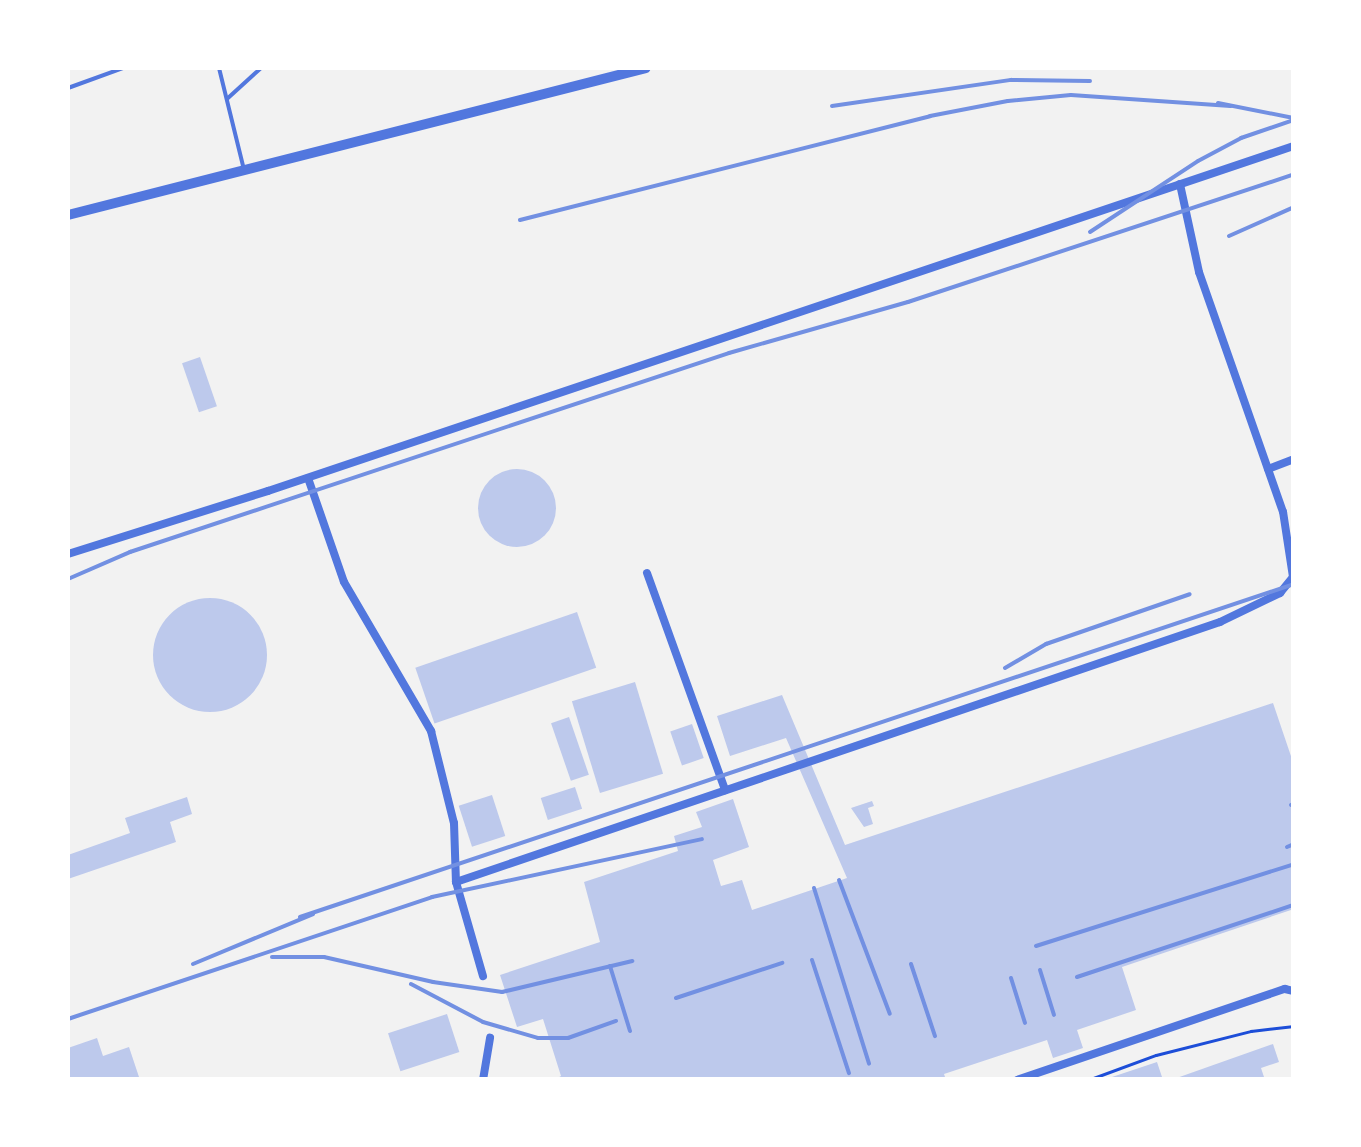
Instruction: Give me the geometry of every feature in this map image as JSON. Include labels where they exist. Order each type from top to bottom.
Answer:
[{"type":"street","points":[[68,215],[646,68]]},
{"type":"street","points":[[68,554],[308,478],[1294,146]]},
{"type":"street","points":[[456,882],[1260,606],[1292,578],[1283,512],[1199,272],[1180,184]]},
{"type":"street","points":[[1268,468],[1294,459]]},
{"type":"street","points":[[308,478],[344,582],[431,731],[454,823],[456,882],[483,976]]},
{"type":"street","points":[[647,573],[726,790]]},
{"type":"street","points":[[1016,1080],[1291,989]]},
{"type":"street","points":[[484,1080],[490,1038]]},
{"type":"lane","points":[[68,88],[123,68]]},
{"type":"lane","points":[[219,68],[244,170]]},
{"type":"lane","points":[[228,98],[261,68]]},
{"type":"path","points":[[1088,1080],[1156,1055],[1251,1031],[1294,1026]]},
{"type":"building","points":[[200,357],[217,406],[199,412],[182,363]]},
{"type":"building","points":[[509,469],[525,469],[550,486],[556,508],[550,530],[539,541],[525,547],[509,547],[484,530],[478,516],[478,500],[495,475]]},
{"type":"building","points":[[210,598],[232,603],[250,615],[262,633],[267,655],[262,677],[250,695],[232,707],[210,712],[188,707],[170,695],[158,677],[153,655],[158,633],[170,615],[188,603]]},
{"type":"building","points":[[577,612],[596,668],[435,723],[415,668]]},
{"type":"building","points":[[635,682],[663,774],[600,793],[572,701]]},
{"type":"building","points":[[782,695],[845,845],[1273,703],[1294,765],[1294,909],[1122,967],[1136,1010],[1077,1030],[1083,1048],[1053,1058],[1047,1040],[944,1074],[946,1080],[554,1080],[561,1076],[543,1019],[517,1027],[500,975],[600,942],[584,882],[678,851],[674,836],[702,827],[696,812],[733,799],[749,847],[713,860],[721,886],[742,880],[752,910],[847,878],[786,738],[730,756],[717,716]]},
{"type":"building","points":[[569,717],[589,775],[571,781],[551,723]]},
{"type":"building","points":[[692,724],[704,758],[682,766],[670,731]]},
{"type":"building","points":[[575,787],[582,809],[548,820],[541,798]]},
{"type":"building","points":[[492,795],[505,836],[472,847],[459,806]]},
{"type":"building","points":[[187,797],[192,814],[170,822],[176,842],[68,879],[68,855],[130,833],[125,818]]},
{"type":"building","points":[[872,801],[874,806],[868,808],[873,824],[864,827],[851,808]]},
{"type":"building","points":[[447,1014],[459,1052],[400,1071],[388,1033]]},
{"type":"building","points":[[97,1038],[103,1056],[129,1047],[140,1080],[68,1080],[68,1048]]},
{"type":"building","points":[[1273,1044],[1279,1062],[1261,1068],[1265,1080],[1171,1080]]},
{"type":"building","points":[[1157,1062],[1163,1080],[1106,1080],[1106,1079]]},
{"type":"railway","points":[[832,106],[1011,80],[1090,81]]},
{"type":"railway","points":[[520,220],[930,116],[1008,101],[1071,95],[1231,106]]},
{"type":"railway","points":[[1218,103],[1294,118]]},
{"type":"railway","points":[[1090,232],[1198,161],[1241,138],[1294,120]]},
{"type":"railway","points":[[68,579],[130,552],[729,353],[908,302],[1294,174]]},
{"type":"railway","points":[[1229,236],[1294,207]]},
{"type":"railway","points":[[300,917],[1294,584]]},
{"type":"railway","points":[[1005,668],[1046,644],[1190,594]]},
{"type":"railway","points":[[68,1019],[432,897],[702,839]]},
{"type":"railway","points":[[1287,847],[1294,844]]},
{"type":"railway","points":[[1036,946],[1294,864]]},
{"type":"railway","points":[[839,880],[890,1014]]},
{"type":"railway","points":[[814,888],[869,1064]]},
{"type":"railway","points":[[1077,977],[1294,905]]},
{"type":"railway","points":[[193,964],[313,914]]},
{"type":"railway","points":[[272,957],[324,957],[433,982],[502,992],[632,961]]},
{"type":"railway","points":[[812,960],[849,1073]]},
{"type":"railway","points":[[676,998],[782,963]]},
{"type":"railway","points":[[911,964],[935,1036]]},
{"type":"railway","points":[[610,966],[630,1031]]},
{"type":"railway","points":[[1040,970],[1054,1015]]},
{"type":"railway","points":[[1011,978],[1025,1023]]},
{"type":"railway","points":[[411,984],[483,1022],[538,1038],[568,1038],[616,1021]]}]
